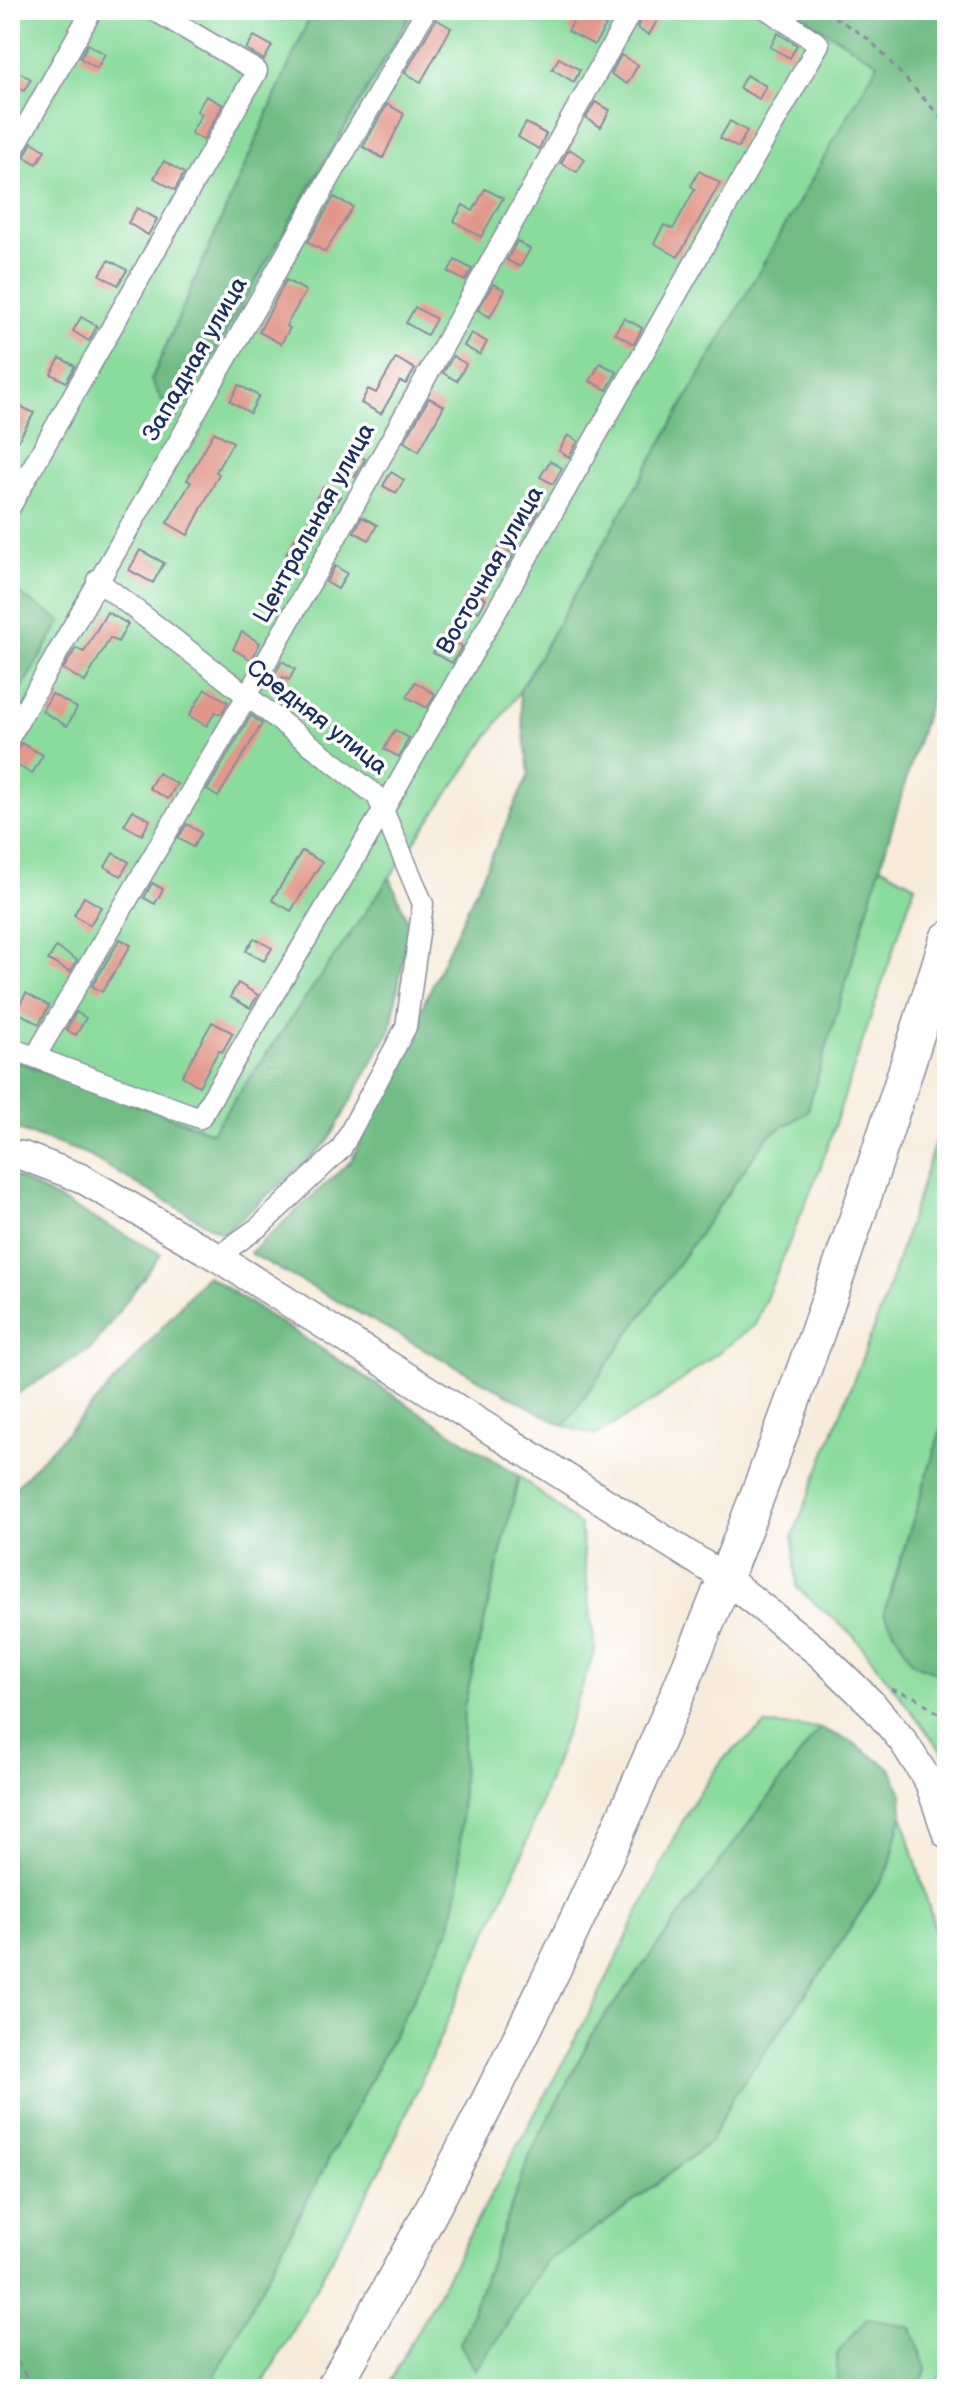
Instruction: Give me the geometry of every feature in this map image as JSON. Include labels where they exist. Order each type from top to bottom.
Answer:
[{"type":"highway","points":[[333,2389],[410,2252],[524,2027],[644,1768],[725,1578],[783,1428],[886,1134],[947,939]]},
{"type":"main road","points":[[10,1154],[81,1178],[217,1257],[725,1578],[818,1652],[872,1704],[903,1741],[929,1782],[947,1834]]},
{"type":"street","points":[[10,155],[92,10]]},
{"type":"street","points":[[10,507],[257,71],[154,10]]},
{"type":"street","name":"Западная улица","points":[[10,736],[426,10]]},
{"type":"street","name":"Центральная улица","points":[[35,1057],[247,696],[632,10]]},
{"type":"street","name":"Восточная улица","points":[[35,1057],[200,1118],[384,809],[819,44],[768,10]]},
{"type":"street","name":"Средняя улица","points":[[97,580],[377,796],[423,904],[406,1027],[341,1149],[260,1226],[217,1257]]},
{"type":"street","points":[[10,1048],[35,1057]]},
{"type":"path","points":[[824,10],[870,40],[947,124]]},
{"type":"path","points":[[872,1704],[888,1688],[917,1698],[947,1719]]},
{"type":"path","points":[[10,2351],[34,2389]]},
{"type":"green space","points":[[10,10],[313,10],[151,380],[174,420],[414,10],[792,10],[879,63],[519,692],[212,1132],[10,1059],[10,708],[61,621],[17,594],[10,605]]},
{"type":"green space","points":[[313,10],[413,10],[174,421],[151,381]]},
{"type":"green space","points":[[792,10],[947,10],[947,643],[807,1112],[768,1136],[564,1426],[250,1253],[352,1160],[529,774],[519,692],[878,63]]},
{"type":"green space","points":[[18,593],[61,621],[10,708],[10,605]]},
{"type":"green space","points":[[880,866],[915,885],[821,1166],[755,1325],[653,1401],[596,1435],[564,1426],[768,1136],[807,1112]]},
{"type":"green space","points":[[390,877],[409,925],[391,1028],[328,1142],[223,1234],[84,1153],[10,1127],[10,1059],[212,1132]]},
{"type":"green space","points":[[947,1105],[947,1411],[884,1613],[913,1663],[947,1677],[947,1758],[855,1637],[797,1588],[793,1536],[885,1299]]},
{"type":"green space","points":[[10,1174],[161,1254],[91,1349],[10,1398]]},
{"type":"green space","points":[[206,1275],[519,1476],[464,1706],[459,1885],[449,1930],[208,2389],[10,2389],[10,2241],[21,2234],[22,2200],[10,2192],[10,1493],[132,1363]]},
{"type":"green space","points":[[947,1411],[947,1677],[913,1663],[884,1613]]},
{"type":"green space","points":[[519,1476],[580,1526],[595,1650],[522,1855],[383,2165],[260,2389],[208,2389],[449,1930],[459,1885],[464,1706]]},
{"type":"green space","points":[[765,1725],[820,1728],[594,2031],[531,2153],[460,2344],[475,2369],[496,2342],[544,2263],[606,2222],[710,2142],[734,2095],[827,1964],[889,1868],[902,1814],[935,1929],[947,2079],[947,2367],[931,2389],[920,2389],[926,2369],[836,2355],[838,2389],[518,2389],[515,2386],[512,2389],[386,2389],[596,2001],[688,1810],[723,1759]]},
{"type":"green space","points":[[820,1728],[852,1742],[891,1769],[902,1794],[902,1814],[889,1868],[827,1964],[734,2095],[710,2142],[606,2222],[544,2263],[496,2342],[475,2370],[460,2344],[531,2153],[594,2031]]},
{"type":"green space","points":[[867,2318],[912,2328],[926,2369],[920,2389],[838,2389],[836,2355]]},
{"type":"building","points":[[645,10],[663,10],[649,35],[637,28]]},
{"type":"building","points":[[579,11],[606,26],[594,45],[568,31]]},
{"type":"building","points":[[436,19],[451,28],[421,82],[405,73]]},
{"type":"building","points":[[778,33],[797,45],[790,58],[770,47]]},
{"type":"building","points":[[254,36],[272,46],[264,60],[246,49]]},
{"type":"building","points":[[88,44],[105,54],[97,68],[80,58]]},
{"type":"building","points":[[621,55],[638,65],[627,84],[611,74]]},
{"type":"building","points":[[559,58],[580,70],[574,82],[552,69]]},
{"type":"building","points":[[15,70],[31,79],[24,91],[10,83]]},
{"type":"building","points":[[746,75],[766,86],[759,99],[739,88]]},
{"type":"building","points":[[206,96],[223,105],[203,140],[191,133],[202,114],[197,111]]},
{"type":"building","points":[[595,102],[610,110],[601,127],[586,118]]},
{"type":"building","points":[[387,104],[404,114],[383,158],[363,147]]},
{"type":"building","points":[[730,121],[747,131],[738,148],[720,138]]},
{"type":"building","points":[[526,123],[546,134],[539,149],[518,137]]},
{"type":"building","points":[[32,142],[45,150],[37,164],[24,157]]},
{"type":"building","points":[[569,149],[585,159],[577,172],[561,163]]},
{"type":"building","points":[[164,161],[184,173],[175,190],[154,178]]},
{"type":"building","points":[[699,171],[720,183],[678,257],[654,243],[664,225],[673,229],[695,189],[691,186]]},
{"type":"building","points":[[485,189],[503,198],[481,237],[454,221],[463,205],[473,211]]},
{"type":"building","points":[[334,197],[353,207],[325,252],[308,242]]},
{"type":"building","points":[[137,208],[157,219],[148,235],[128,223]]},
{"type":"building","points":[[517,241],[530,249],[520,267],[507,260]]},
{"type":"building","points":[[109,260],[127,270],[118,285],[100,275]]},
{"type":"building","points":[[455,260],[472,269],[465,281],[448,272]]},
{"type":"building","points":[[286,280],[306,291],[286,326],[290,328],[281,344],[259,332]]},
{"type":"building","points":[[493,284],[505,290],[490,317],[478,310]]},
{"type":"building","points":[[415,307],[436,319],[427,335],[406,323]]},
{"type":"building","points":[[81,317],[97,326],[89,341],[73,331]]},
{"type":"building","points":[[624,318],[642,328],[634,344],[615,333]]},
{"type":"building","points":[[471,333],[487,342],[480,355],[464,346]]},
{"type":"building","points":[[453,356],[466,364],[457,381],[443,373]]},
{"type":"building","points":[[60,358],[75,366],[66,382],[51,374]]},
{"type":"building","points":[[396,358],[415,369],[406,384],[400,381],[381,414],[361,403],[368,389],[376,393]]},
{"type":"building","points":[[600,363],[617,372],[607,390],[590,381]]},
{"type":"building","points":[[239,385],[259,396],[250,413],[230,401]]},
{"type":"building","points":[[429,398],[444,406],[419,451],[404,442]]},
{"type":"building","points":[[18,405],[34,413],[10,455],[10,418]]},
{"type":"building","points":[[214,432],[233,442],[188,535],[167,523],[191,482],[187,480]]},
{"type":"building","points":[[568,435],[578,441],[569,457],[559,451]]},
{"type":"building","points":[[351,451],[365,459],[355,477],[341,469]]},
{"type":"building","points":[[550,461],[562,468],[553,484],[540,477]]},
{"type":"building","points":[[391,472],[404,480],[396,493],[383,486]]},
{"type":"building","points":[[323,487],[340,496],[332,509],[315,500]]},
{"type":"building","points":[[524,504],[538,512],[531,524],[517,515]]},
{"type":"building","points":[[362,517],[377,525],[369,540],[354,532]]},
{"type":"building","points":[[295,538],[310,547],[301,562],[286,554]]},
{"type":"building","points":[[500,546],[514,554],[506,568],[492,560]]},
{"type":"building","points":[[140,550],[164,563],[153,583],[129,570]]},
{"type":"building","points":[[335,566],[347,573],[338,589],[326,582]]},
{"type":"building","points":[[468,589],[486,599],[479,612],[461,602]]},
{"type":"building","points":[[107,612],[128,624],[118,642],[110,638],[85,682],[63,669],[76,648],[84,652]]},
{"type":"building","points":[[242,632],[260,643],[252,660],[233,649]]},
{"type":"building","points":[[443,635],[462,646],[452,663],[433,653]]},
{"type":"building","points":[[282,661],[295,669],[289,680],[283,677],[279,683],[272,679]]},
{"type":"building","points":[[415,682],[435,694],[427,708],[407,697]]},
{"type":"building","points":[[205,689],[228,702],[221,714],[215,712],[207,726],[189,716]]},
{"type":"building","points":[[52,694],[77,708],[67,726],[42,711]]},
{"type":"building","points":[[251,715],[262,724],[218,797],[207,790]]},
{"type":"building","points":[[395,730],[409,738],[399,757],[384,749]]},
{"type":"building","points":[[21,743],[43,755],[32,774],[10,761]]},
{"type":"building","points":[[158,773],[177,784],[168,799],[149,788]]},
{"type":"building","points":[[133,810],[150,820],[142,835],[124,825]]},
{"type":"building","points":[[187,824],[201,833],[193,847],[178,838]]},
{"type":"building","points":[[302,851],[322,862],[291,911],[272,900]]},
{"type":"building","points":[[113,853],[129,862],[121,876],[105,867]]},
{"type":"building","points":[[152,883],[163,889],[155,904],[144,898]]},
{"type":"building","points":[[84,897],[101,907],[90,925],[74,915]]},
{"type":"building","points":[[254,938],[272,948],[264,961],[246,951]]},
{"type":"building","points":[[120,939],[131,945],[102,992],[92,986]]},
{"type":"building","points":[[56,947],[77,960],[70,972],[48,960]]},
{"type":"building","points":[[238,983],[258,995],[250,1008],[230,997]]},
{"type":"building","points":[[26,993],[49,1006],[39,1024],[16,1011]]},
{"type":"building","points":[[76,1012],[86,1018],[76,1035],[66,1030]]},
{"type":"building","points":[[212,1022],[233,1033],[222,1052],[219,1050],[199,1086],[182,1076]]}]
